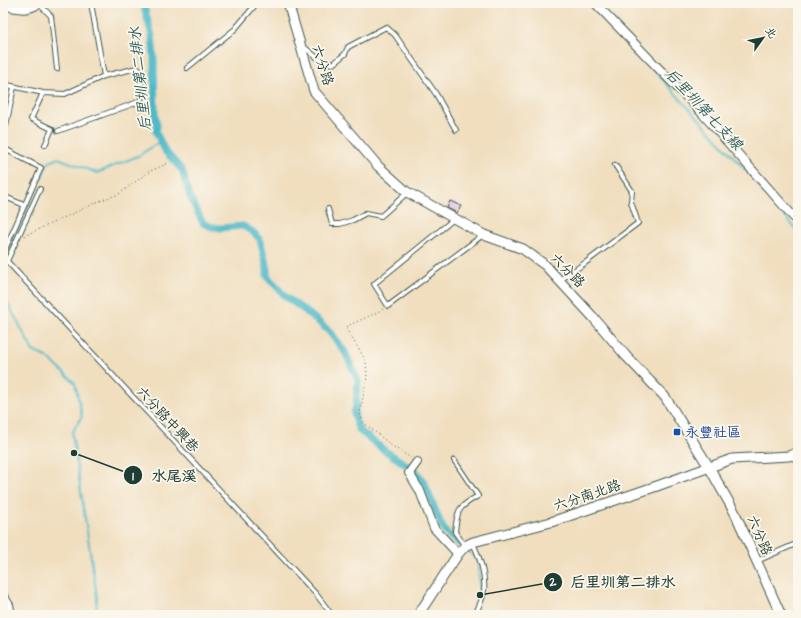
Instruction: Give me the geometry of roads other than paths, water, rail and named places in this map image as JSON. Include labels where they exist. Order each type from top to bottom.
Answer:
[{"type":"street","points":[[3,5],[24,9],[34,7],[38,3]]},
{"type":"street","name":"六分路","points":[[288,3],[314,91],[378,166],[407,192],[484,234],[523,249],[545,265],[560,280],[626,356],[665,397],[709,467],[735,513],[781,615]]},
{"type":"street","points":[[595,3],[701,112],[798,222]]},
{"type":"street","name":"六分南北路","points":[[469,544],[551,522],[732,459],[788,456],[798,452]]},
{"type":"street","points":[[417,462],[409,473],[420,491],[434,528],[458,554]]},
{"type":"street","points":[[418,615],[458,554],[469,544]]},
{"type":"street","points":[[3,596],[9,605],[12,615]]},
{"type":"lane","points":[[38,3],[51,16],[57,69]]},
{"type":"lane","points":[[91,3],[104,76]]},
{"type":"lane","points":[[187,68],[235,28],[257,3]]},
{"type":"lane","points":[[301,44],[321,61],[333,64],[345,54],[348,47],[386,27],[395,35],[436,94],[456,130]]},
{"type":"lane","points":[[3,84],[43,93],[65,94],[104,76],[137,68],[141,72],[141,101],[58,131]]},
{"type":"lane","points":[[6,126],[14,86]]},
{"type":"lane","points":[[43,93],[31,119],[52,129],[45,146]]},
{"type":"lane","points":[[3,148],[41,168],[3,254]]},
{"type":"lane","points":[[560,280],[638,223],[631,202],[632,191],[615,165]]},
{"type":"lane","points":[[7,261],[40,189]]},
{"type":"lane","points":[[328,209],[332,224],[340,224],[353,220],[366,213],[381,216],[407,192]]},
{"type":"lane","points":[[3,196],[24,205]]},
{"type":"lane","points":[[454,219],[374,284],[388,306],[484,234]]},
{"type":"lane","name":"六分路中興巷","points":[[3,257],[316,594],[332,615]]},
{"type":"lane","points":[[788,456],[798,461]]},
{"type":"lane","points":[[454,460],[478,496],[464,504],[456,517],[455,532],[469,544],[480,559],[484,577],[484,593],[475,615]]},
{"type":"lane","points":[[756,562],[798,543]]},
{"type":"waterway","name":"后里圳第二排水","points":[[143,3],[152,36],[155,113],[157,126],[156,132],[165,151],[182,170],[190,197],[203,223],[212,227],[221,228],[243,226],[253,232],[260,239],[267,268],[267,276],[286,297],[328,330],[345,352],[358,381],[354,413],[357,426],[360,431],[384,450],[417,472],[425,484],[446,533],[459,543]]},
{"type":"waterway","name":"后里圳第七支線","points":[[628,42],[753,178],[798,232]]},
{"type":"waterway","points":[[3,260],[48,163],[58,158],[97,173],[140,155],[160,141]]},
{"type":"waterway","points":[[3,294],[33,351],[48,358],[75,383],[82,416],[72,433],[97,597],[96,615]]},
{"type":"waterway","name":"后里圳第二排水","points":[[467,550],[478,561],[480,595],[475,610]]},
{"type":"place","name":"永豐社區","points":[[677,432]]},
{"type":"place","name":"水尾溪","points":[[74,453]]},
{"type":"place","name":"后里圳第二排水","points":[[480,595]]}]
